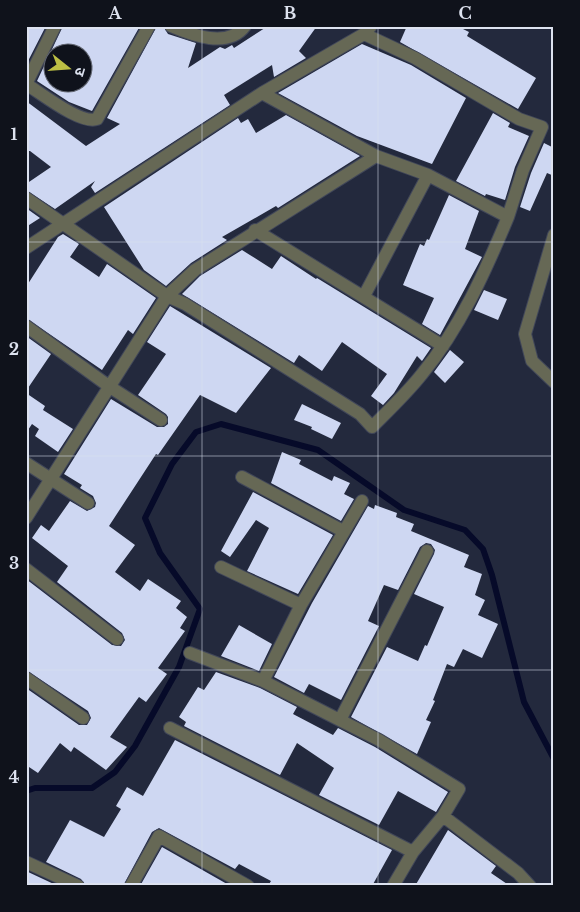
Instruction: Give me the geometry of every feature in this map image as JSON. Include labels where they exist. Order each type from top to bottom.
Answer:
[{"type":"street","points":[[55,26],[26,84],[78,116],[88,120],[97,119],[149,26]]},
{"type":"street","points":[[171,26],[208,38],[234,36],[245,26]]},
{"type":"street","points":[[26,198],[63,223],[167,296],[185,304],[360,414],[372,427],[421,376],[443,346],[487,268],[508,217],[522,170],[542,127],[519,118],[368,30],[262,93],[63,223],[26,248]]},
{"type":"street","points":[[262,93],[376,156],[428,176],[508,217]]},
{"type":"street","points":[[26,518],[167,296],[194,270],[376,156]]},
{"type":"street","points":[[364,296],[428,176]]},
{"type":"street","points":[[256,230],[443,346]]},
{"type":"street","points":[[554,235],[525,334],[532,361],[554,382]]},
{"type":"street","points":[[26,326],[110,387],[161,420]]},
{"type":"street","points":[[26,463],[88,503]]},
{"type":"street","points":[[242,477],[344,531]]},
{"type":"street","points":[[263,681],[301,605],[362,501]]},
{"type":"street","points":[[340,720],[427,551]]},
{"type":"street","points":[[221,566],[301,605]]},
{"type":"street","points":[[26,569],[117,639]]},
{"type":"street","points":[[190,653],[263,681],[379,740],[459,789],[444,816],[413,852],[393,886]]},
{"type":"street","points":[[26,678],[82,718]]},
{"type":"street","points":[[170,728],[413,852]]},
{"type":"street","points":[[444,816],[518,873],[530,886]]},
{"type":"street","points":[[130,886],[159,836],[248,886]]},
{"type":"street","points":[[26,862],[78,886]]},
{"type":"building","points":[[26,26],[46,26],[26,65]]},
{"type":"building","points":[[63,26],[140,26],[92,111],[69,102],[54,92],[92,92],[92,42],[55,42]]},
{"type":"building","points":[[157,26],[163,26],[168,34],[196,43],[188,68],[220,47],[225,49],[232,45],[234,48],[268,26],[317,26],[299,51],[306,58],[274,77],[272,65],[224,95],[230,105],[95,193],[91,187],[95,181],[55,209],[26,190],[26,184],[51,167],[30,151],[26,151],[26,101],[86,146],[120,124],[107,118]]},
{"type":"building","points":[[407,26],[457,26],[469,32],[467,36],[536,78],[518,109],[400,42]]},
{"type":"building","points":[[362,44],[411,65],[466,98],[432,164],[357,136],[278,93]]},
{"type":"building","points":[[42,70],[42,84],[37,81]]},
{"type":"building","points":[[493,113],[510,123],[508,127],[529,136],[515,167],[505,200],[486,194],[485,196],[456,181]]},
{"type":"building","points":[[286,115],[360,156],[278,208],[276,206],[222,237],[227,240],[191,263],[166,286],[144,270],[104,207],[238,118],[241,123],[248,119],[256,133]]},
{"type":"building","points":[[544,143],[554,148],[554,176],[547,173],[530,211],[520,207],[531,173]]},
{"type":"building","points":[[449,195],[479,211],[465,249],[482,257],[440,335],[422,324],[434,298],[403,285],[420,244],[424,246],[427,239],[429,240]]},
{"type":"building","points":[[26,208],[40,218],[26,227]]},
{"type":"building","points":[[63,234],[79,244],[70,257],[99,277],[107,264],[156,298],[133,334],[128,330],[102,370],[26,318],[26,287],[58,237]]},
{"type":"building","points":[[242,250],[272,269],[281,256],[431,348],[422,361],[417,356],[394,393],[383,405],[371,396],[387,374],[342,342],[322,371],[299,355],[294,363],[182,294],[200,276]]},
{"type":"building","points":[[484,290],[507,299],[498,320],[474,310]]},
{"type":"building","points":[[170,306],[271,368],[236,413],[200,395],[158,455],[156,454],[109,526],[135,545],[115,572],[140,591],[148,579],[181,601],[176,608],[187,617],[180,628],[185,631],[158,668],[167,674],[146,702],[139,697],[110,737],[127,747],[106,770],[74,747],[71,752],[60,743],[38,773],[26,765],[26,688],[79,725],[87,725],[91,718],[88,711],[26,670],[26,579],[112,645],[121,646],[125,640],[122,633],[57,582],[68,566],[32,538],[41,525],[49,531],[70,501],[87,511],[95,507],[96,503],[93,496],[80,488],[82,485],[64,474],[111,399],[157,427],[164,427],[168,424],[166,414],[138,395],[166,354],[147,342]]},
{"type":"building","points":[[26,336],[51,354],[26,391]]},
{"type":"building","points":[[450,350],[464,362],[445,383],[434,372]]},
{"type":"building","points":[[26,393],[45,406],[43,410],[73,429],[58,452],[35,436],[39,429],[32,424],[26,433]]},
{"type":"building","points":[[302,404],[341,423],[332,439],[311,429],[312,427],[294,420]]},
{"type":"building","points":[[282,452],[301,460],[299,464],[332,481],[334,476],[350,483],[344,494],[354,499],[341,521],[271,483]]},
{"type":"building","points":[[253,492],[333,535],[298,594],[247,571],[269,528],[256,520],[230,557],[221,551]]},
{"type":"building","points":[[375,505],[397,513],[396,517],[414,524],[411,531],[469,555],[464,567],[482,574],[475,595],[485,600],[478,615],[498,624],[482,658],[463,649],[454,667],[447,664],[433,700],[435,701],[426,720],[431,722],[417,754],[351,717],[387,647],[418,661],[425,645],[427,646],[444,607],[414,594],[434,554],[435,550],[431,544],[426,543],[420,547],[398,590],[384,585],[368,621],[379,626],[341,700],[309,684],[304,693],[274,677],[312,603],[368,506],[374,509]]},
{"type":"building","points":[[239,625],[272,644],[259,671],[221,656]]},
{"type":"building","points":[[216,672],[260,688],[297,707],[293,714],[333,735],[338,728],[375,747],[448,792],[436,812],[398,791],[379,825],[319,795],[334,768],[297,743],[280,775],[184,726],[186,722],[179,717],[198,687],[204,690]]},
{"type":"building","points":[[175,740],[392,850],[372,886],[268,886],[271,881],[239,864],[235,869],[159,828],[152,832],[123,886],[86,886],[81,879],[46,862],[70,820],[104,837],[121,809],[116,806],[127,787],[143,796]]},
{"type":"building","points":[[448,830],[496,866],[491,873],[510,886],[415,886]]},
{"type":"building","points":[[162,847],[227,884],[226,886],[140,886]]},
{"type":"building","points":[[26,871],[58,886],[26,886]]},
{"type":"waterway","points":[[26,791],[35,788],[92,788],[115,772],[135,746],[179,667],[200,609],[160,553],[145,518],[172,464],[196,432],[221,424],[318,450],[404,510],[465,530],[483,549],[492,575],[524,702],[554,759]]}]
